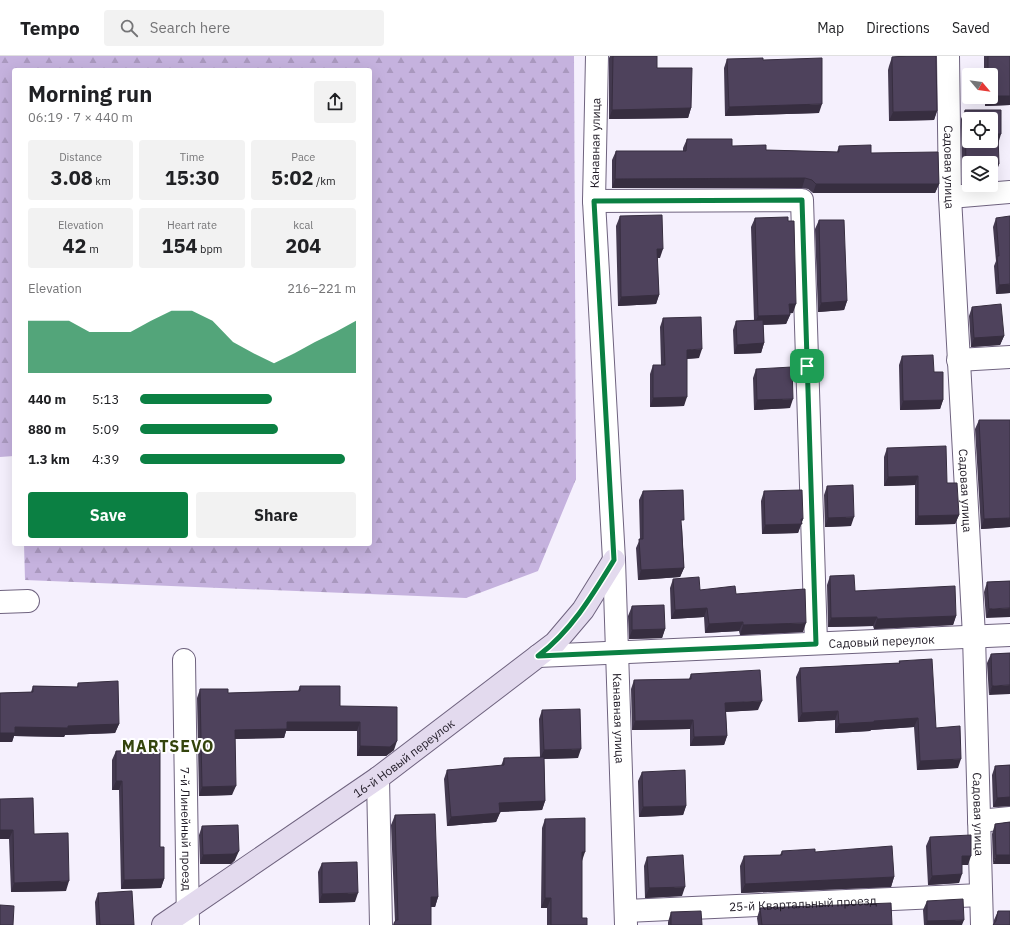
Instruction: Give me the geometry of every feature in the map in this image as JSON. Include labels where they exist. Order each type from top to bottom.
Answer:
[{"type":"street","name":"Канавная улица","points":[[597,56],[594,201],[614,560],[626,918]]},
{"type":"street","name":"Садовая улица","points":[[948,56],[950,197],[974,636],[982,925]]},
{"type":"street","points":[[950,197],[1010,192]]},
{"type":"street","points":[[594,201],[802,200],[816,644]]},
{"type":"street","points":[[958,360],[1010,357]]},
{"type":"street","name":"16-й Новый переулок","points":[[163,925],[188,917],[378,778],[555,643],[582,610],[614,560]]},
{"type":"street","points":[[0,602],[28,601]]},
{"type":"street","name":"Садовый переулок","points":[[538,656],[1010,635]]},
{"type":"street","name":"7-й Линейный проезд","points":[[184,660],[188,917]]},
{"type":"street","points":[[378,778],[381,925]]},
{"type":"street","points":[[979,821],[1010,818]]},
{"type":"street","name":"25-й Квартальный проезд","points":[[626,918],[981,895]]},
{"type":"green space","points":[[0,56],[574,56],[576,479],[538,571],[466,598],[25,580],[24,546],[372,546],[372,68],[12,68],[12,456],[0,457]]},
{"type":"building","points":[[613,56],[657,56],[657,68],[692,68],[691,108],[612,110]]},
{"type":"building","points":[[936,56],[937,111],[893,112],[892,57]]},
{"type":"building","points":[[988,56],[1010,56],[1010,96],[998,96],[998,68],[988,68]]},
{"type":"building","points":[[763,58],[763,60],[822,58],[822,104],[729,107],[727,59]]},
{"type":"building","points":[[965,110],[1001,110],[1001,134],[998,134],[998,112],[965,112]]},
{"type":"building","points":[[998,134],[999,164],[998,156],[966,156],[966,148],[998,148]]},
{"type":"building","points":[[687,139],[732,139],[732,146],[766,145],[766,150],[839,152],[839,146],[871,145],[871,153],[938,152],[939,184],[816,184],[812,180],[805,178],[615,179],[616,151],[686,151]]},
{"type":"building","points":[[662,215],[663,249],[657,249],[659,295],[621,297],[620,216]]},
{"type":"building","points":[[1010,216],[1010,284],[999,285],[997,256],[999,256],[996,218]]},
{"type":"building","points":[[788,217],[788,221],[794,221],[796,304],[789,304],[790,315],[758,316],[755,218]]},
{"type":"building","points":[[819,220],[844,220],[847,301],[821,303]]},
{"type":"building","points":[[1001,304],[1004,336],[974,338],[972,307]]},
{"type":"building","points":[[701,317],[702,349],[687,350],[687,397],[653,398],[653,365],[665,365],[663,318]]},
{"type":"building","points":[[763,320],[764,343],[737,345],[736,321]]},
{"type":"building","points":[[933,355],[934,372],[943,372],[943,400],[903,401],[902,356]]},
{"type":"building","points":[[792,367],[793,399],[757,400],[756,369]]},
{"type":"building","points":[[979,420],[1010,420],[1010,518],[984,519]]},
{"type":"building","points":[[946,446],[947,483],[957,483],[959,515],[918,516],[918,476],[888,477],[887,448]]},
{"type":"building","points":[[853,485],[854,517],[828,518],[827,486]]},
{"type":"building","points":[[683,490],[684,520],[681,520],[684,568],[641,570],[639,539],[643,539],[643,491]]},
{"type":"building","points":[[802,490],[802,524],[765,525],[764,491]]},
{"type":"building","points":[[854,575],[855,591],[955,586],[956,616],[877,619],[877,617],[831,618],[830,576]]},
{"type":"building","points":[[699,577],[700,590],[735,586],[736,594],[805,589],[806,623],[743,625],[743,622],[709,624],[707,608],[675,610],[673,579]]},
{"type":"building","points":[[1010,581],[1010,608],[989,609],[987,582]]},
{"type":"building","points":[[664,605],[665,629],[632,630],[632,606]]},
{"type":"building","points":[[1010,653],[1010,685],[992,686],[991,654]]},
{"type":"building","points":[[932,659],[936,728],[960,726],[961,759],[920,761],[918,718],[839,724],[838,711],[802,713],[800,668],[900,663],[899,661]]},
{"type":"building","points":[[760,670],[762,701],[725,703],[727,736],[694,737],[693,720],[635,721],[634,680],[691,679],[691,674]]},
{"type":"building","points":[[118,681],[119,724],[68,726],[68,728],[15,727],[15,733],[0,733],[0,693],[33,692],[33,686],[78,687],[78,683]]},
{"type":"building","points":[[300,686],[340,686],[340,706],[397,707],[397,741],[390,747],[360,746],[360,722],[287,722],[287,729],[235,730],[236,786],[202,787],[200,689],[228,689],[228,693],[300,691]]},
{"type":"building","points":[[580,709],[581,749],[544,750],[542,710]]},
{"type":"building","points":[[160,750],[160,847],[164,847],[164,879],[124,880],[122,781],[116,781],[116,751]]},
{"type":"building","points":[[544,757],[545,801],[499,803],[500,813],[451,817],[447,770],[504,765],[504,758]]},
{"type":"building","points":[[1010,765],[1010,797],[997,798],[995,766]]},
{"type":"building","points":[[685,770],[686,806],[643,807],[642,772]]},
{"type":"building","points":[[33,798],[34,834],[68,833],[69,881],[14,883],[13,830],[0,830],[0,799]]},
{"type":"building","points":[[435,814],[438,897],[431,897],[431,925],[394,925],[396,920],[398,920],[395,815]]},
{"type":"building","points":[[585,818],[585,852],[582,852],[582,918],[587,918],[587,925],[551,925],[551,898],[545,898],[545,819]]},
{"type":"building","points":[[1010,822],[1010,855],[996,855],[995,824]]},
{"type":"building","points":[[238,825],[239,851],[234,854],[203,855],[202,826]]},
{"type":"building","points":[[971,835],[971,856],[962,856],[962,874],[932,876],[930,837]]},
{"type":"building","points":[[892,846],[894,877],[745,884],[744,856],[782,855],[782,851],[815,849],[815,852]]},
{"type":"building","points":[[683,855],[685,887],[649,888],[647,857]]},
{"type":"building","points":[[357,862],[358,893],[322,894],[322,863]]},
{"type":"building","points":[[132,891],[134,925],[100,925],[98,893]]},
{"type":"building","points":[[963,899],[964,920],[927,921],[927,901]]},
{"type":"building","points":[[891,903],[892,925],[762,925],[760,908]]},
{"type":"building","points":[[0,905],[14,906],[13,925],[0,925]]},
{"type":"building","points":[[701,911],[702,925],[671,925],[671,912]]},
{"type":"building","points":[[998,911],[1010,911],[1010,925],[993,925],[996,921]]},
{"type":"district","name":"MARTSEVO","points":[[168,746]]},
{"type":"route","points":[[802,200],[807,366],[816,644],[538,656],[555,643],[582,610],[614,560],[594,201],[802,200]]}]
